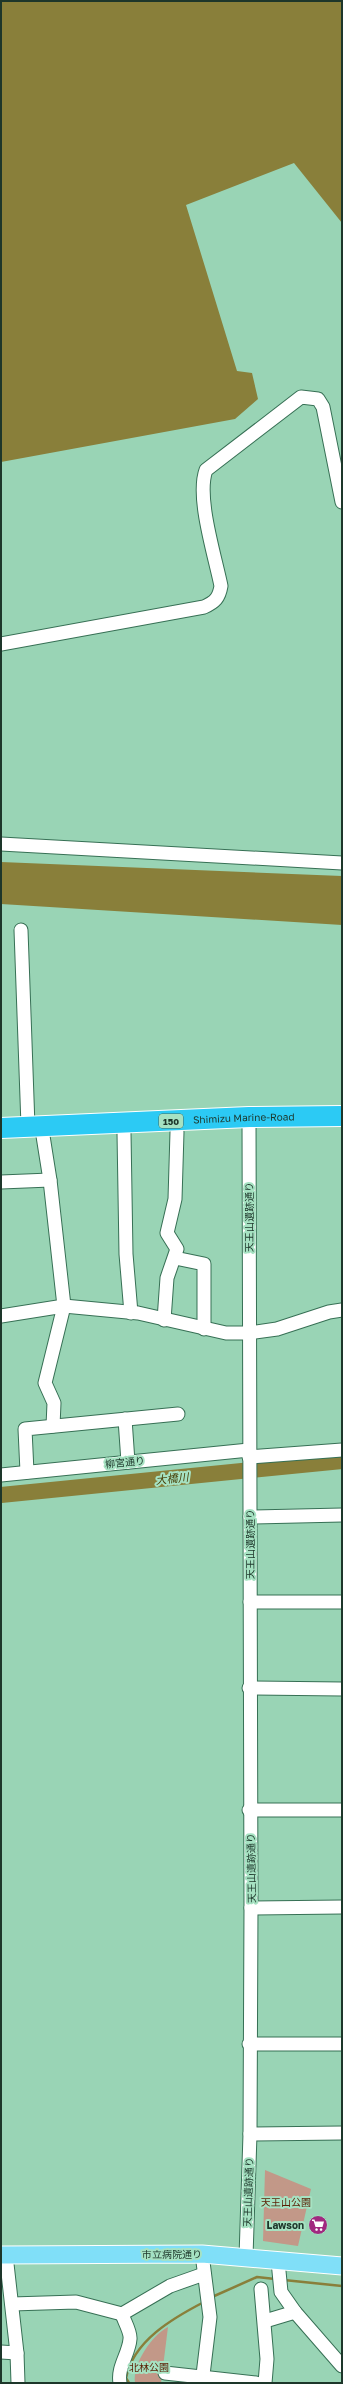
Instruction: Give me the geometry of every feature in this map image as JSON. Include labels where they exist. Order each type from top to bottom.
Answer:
[{"type":"highway","name":"Shimizu Marine-Road","points":[[1,1128],[35,1131],[124,1133],[177,1132],[342,1116]]},
{"type":"highway","name":"Shimizu Marine-Road","points":[[1,1138],[35,1131],[249,1124],[342,1127]]},
{"type":"main road","name":"市立病院通り","points":[[4,2255],[202,2254],[342,2266]]},
{"type":"street","points":[[1,644],[204,607],[214,602],[219,595],[221,586],[202,497],[202,480],[206,470],[301,397],[318,400],[323,407],[342,502]]},
{"type":"street","points":[[1,844],[342,863]]},
{"type":"street","points":[[21,930],[35,1131],[50,1180],[64,1306],[45,1382],[54,1403],[53,1426]]},
{"type":"street","name":"天王山遺跡通り","points":[[246,2258],[250,2134],[249,2044],[251,1908],[249,1688],[249,1124]]},
{"type":"street","points":[[164,1320],[167,1278],[175,1258],[177,1248],[167,1233],[175,1200],[177,1132]]},
{"type":"street","points":[[124,1133],[126,1254],[131,1313]]},
{"type":"street","points":[[1,1182],[50,1180]]},
{"type":"street","points":[[175,1258],[204,1264],[204,1328]]},
{"type":"street","points":[[1,1316],[64,1306],[131,1313],[226,1333],[249,1333],[277,1329],[342,1310]]},
{"type":"street","points":[[27,1472],[25,1429],[178,1414]]},
{"type":"street","points":[[125,1419],[128,1462]]},
{"type":"street","name":"柳宮通り","points":[[1,1475],[128,1462],[342,1450]]},
{"type":"street","points":[[250,1517],[342,1515]]},
{"type":"street","points":[[250,1602],[342,1602]]},
{"type":"street","points":[[249,1688],[342,1689]]},
{"type":"street","points":[[250,1810],[342,1810]]},
{"type":"street","points":[[251,1908],[342,1907]]},
{"type":"street","points":[[249,2044],[342,2044]]},
{"type":"street","points":[[250,2134],[342,2133]]},
{"type":"street","points":[[202,2254],[210,2317],[202,2380]]},
{"type":"street","points":[[4,2255],[8,2302],[18,2353],[18,2383]]},
{"type":"street","points":[[278,2261],[281,2292],[295,2312],[342,2366]]},
{"type":"street","points":[[8,2302],[76,2302],[122,2314],[170,2286],[204,2274]]},
{"type":"street","points":[[261,2289],[265,2321],[267,2358],[266,2383]]},
{"type":"street","points":[[265,2321],[295,2312]]},
{"type":"street","points":[[120,2383],[124,2356],[131,2338],[122,2314]]},
{"type":"street","points":[[1,2352],[18,2353]]},
{"type":"street","points":[[165,2374],[202,2380],[256,2383]]},
{"type":"green space","name":"天王山公園","points":[[265,2170],[311,2189],[298,2246],[263,2241]]},
{"type":"green space","name":"北林公園","points":[[168,2327],[161,2383],[135,2383],[137,2367],[144,2351],[156,2336]]},
{"type":"shaded area","points":[[1,1],[342,1],[342,223],[294,163],[186,205],[237,371],[252,373],[258,399],[235,419],[1,462]]},
{"type":"shaded area","points":[[1,862],[342,876],[342,925],[1,904]]},
{"type":"waterway","name":"大橋川","points":[[1,1495],[342,1461]]},
{"type":"waterway","points":[[212,2297],[257,2277],[275,2279]]},
{"type":"waterway","points":[[284,2280],[342,2286]]},
{"type":"waterway","points":[[129,2383],[126,2378],[130,2365],[146,2342],[168,2323],[204,2302]]},
{"type":"place","name":"Lawson","points":[[318,2225]]}]
